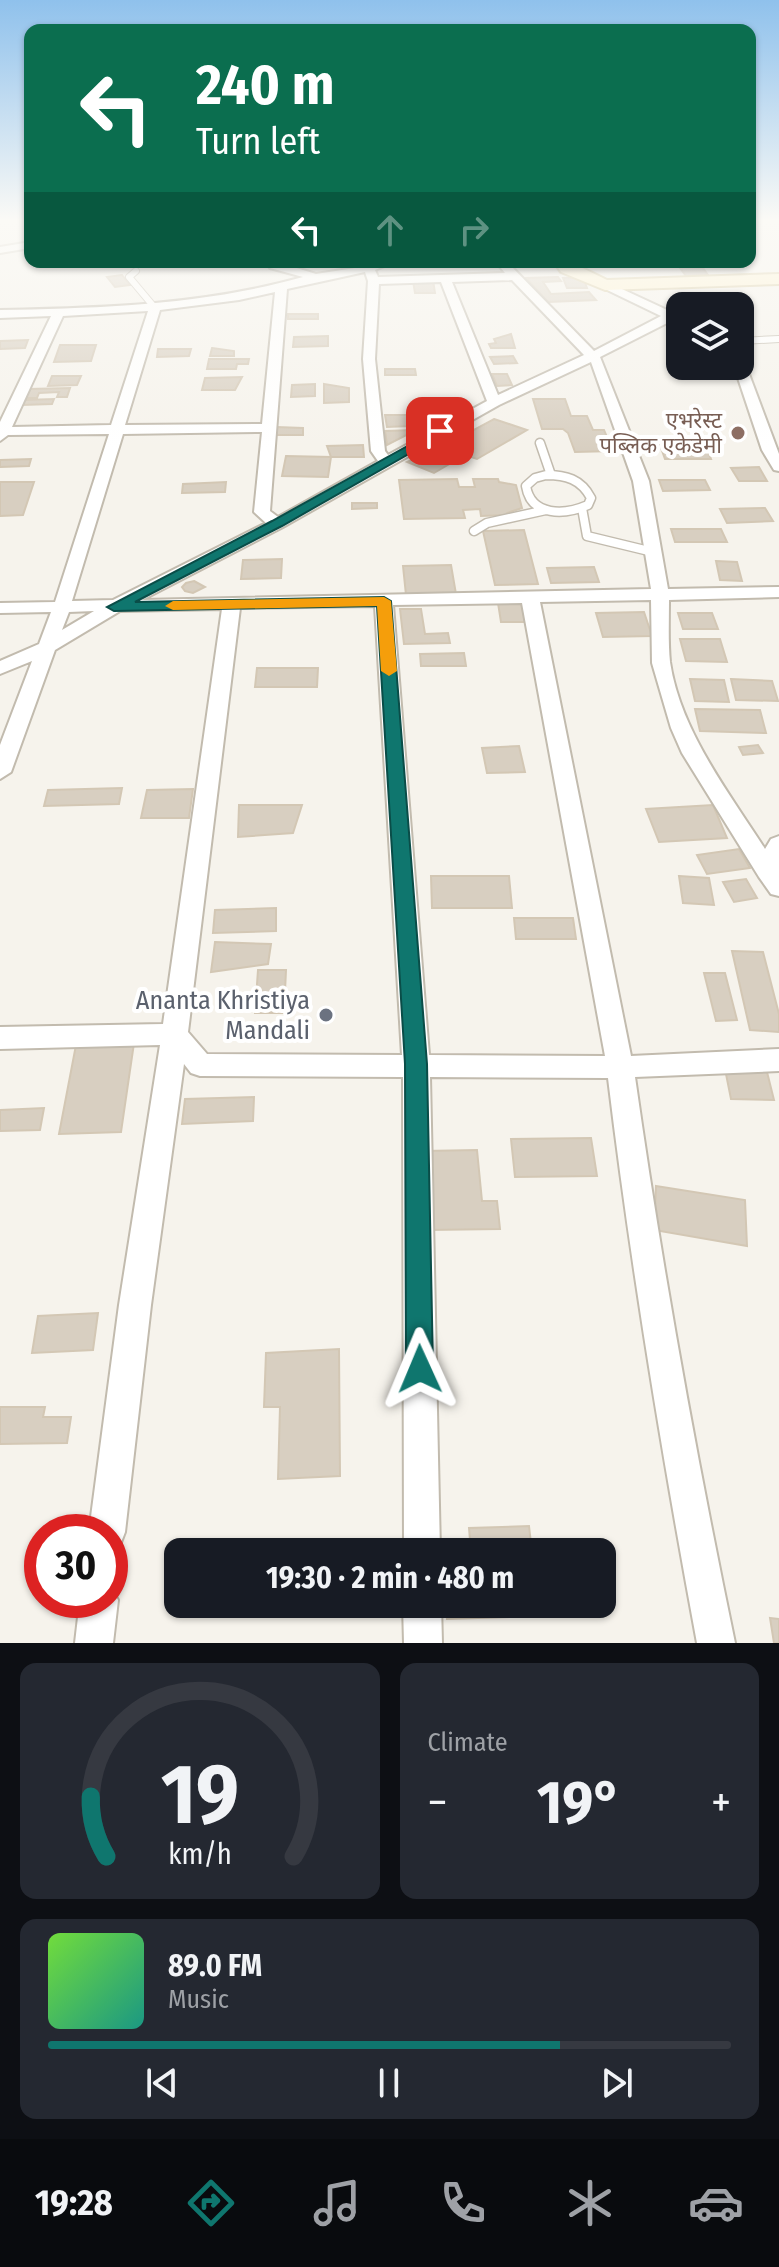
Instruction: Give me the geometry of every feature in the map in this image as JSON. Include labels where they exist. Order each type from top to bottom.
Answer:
[{"type":"street","points":[[0,314],[155,308],[230,297]]},
{"type":"street","points":[[277,524],[262,512],[280,297]]},
{"type":"street","points":[[371,297],[369,359],[378,451],[385,461]]},
{"type":"street","points":[[453,297],[494,402]]},
{"type":"street","points":[[536,297],[598,362],[641,481],[660,594],[661,663],[681,728],[692,753],[773,879]]},
{"type":"street","points":[[630,297],[666,313]]},
{"type":"street","points":[[0,772],[62,606],[120,429],[155,308]]},
{"type":"street","points":[[59,312],[1,433],[267,428]]},
{"type":"street","points":[[0,668],[47,647],[114,607],[277,524],[494,402],[666,323]]},
{"type":"street","points":[[745,380],[769,450],[779,467]]},
{"type":"street","points":[[0,608],[779,592]]},
{"type":"street","points":[[530,597],[620,1067],[640,1219],[676,1435],[716,1643]]},
{"type":"street","points":[[384,601],[416,1064],[422,1538]]},
{"type":"street","points":[[109,1514],[232,604]]},
{"type":"street","points":[[773,879],[779,844]]},
{"type":"street","points":[[175,1034],[200,1065],[620,1067],[779,1060]]},
{"type":"street","points":[[0,1038],[175,1034]]},
{"type":"street","points":[[94,1643],[97,1618]]},
{"type":"street","points":[[422,1618],[423,1643]]},
{"type":"lane","points":[[146,297],[155,308]]},
{"type":"lane","points":[[754,340],[779,339]]},
{"type":"lane","points":[[540,443],[551,475]]},
{"type":"lane","points":[[474,531],[487,523],[546,510],[582,508],[591,498],[586,486],[570,477],[551,475],[535,478],[526,486],[530,500],[546,510]]},
{"type":"lane","points":[[582,508],[587,536],[653,552]]},
{"type":"building","points":[[543,297],[593,297],[596,300],[548,302]]},
{"type":"building","points":[[288,314],[318,314],[318,319],[288,319]]},
{"type":"building","points":[[511,334],[515,348],[491,348],[489,344],[496,343],[494,339]]},
{"type":"building","points":[[328,336],[328,346],[293,347],[294,337]]},
{"type":"building","points":[[28,340],[25,348],[0,349],[0,341]]},
{"type":"building","points":[[60,345],[96,345],[91,361],[54,362]]},
{"type":"building","points":[[212,348],[234,351],[234,356],[210,356]]},
{"type":"building","points":[[158,349],[191,349],[189,356],[157,357]]},
{"type":"building","points":[[513,356],[517,363],[494,364],[490,357]]},
{"type":"building","points":[[209,359],[249,359],[248,364],[237,364],[236,369],[207,369]]},
{"type":"building","points":[[385,369],[415,369],[416,375],[385,375]]},
{"type":"building","points":[[492,374],[507,374],[512,385],[497,386]]},
{"type":"building","points":[[52,376],[81,376],[77,385],[48,386]]},
{"type":"building","points":[[242,377],[235,390],[202,390],[205,378]]},
{"type":"building","points":[[315,384],[315,396],[291,397],[292,385]]},
{"type":"building","points":[[324,384],[349,388],[349,402],[324,403]]},
{"type":"building","points":[[70,388],[67,397],[57,397],[59,392],[24,398],[28,389]]},
{"type":"building","points":[[54,399],[52,404],[22,405],[24,400]]},
{"type":"building","points":[[533,399],[565,399],[571,416],[587,416],[593,430],[604,430],[613,451],[575,452],[568,433],[563,429],[542,429]]},
{"type":"building","points":[[385,415],[408,415],[410,426],[387,427]]},
{"type":"building","points":[[494,419],[527,430],[477,459],[465,455],[434,473],[407,462],[422,458]]},
{"type":"building","points":[[276,427],[303,428],[303,435],[276,435]]},
{"type":"building","points":[[416,430],[387,445],[385,431]]},
{"type":"building","points":[[363,445],[364,457],[331,457],[327,446]]},
{"type":"building","points":[[660,445],[706,446],[711,459],[665,459]]},
{"type":"building","points":[[286,456],[331,457],[328,477],[282,476]]},
{"type":"building","points":[[31,459],[29,466],[0,467],[0,460]]},
{"type":"building","points":[[759,467],[767,481],[739,481],[731,468]]},
{"type":"building","points":[[457,479],[459,487],[475,487],[473,479],[498,479],[499,482],[516,485],[522,508],[508,515],[481,516],[480,509],[463,510],[465,518],[404,519],[399,480]]},
{"type":"building","points":[[659,480],[705,480],[710,490],[663,491]]},
{"type":"building","points":[[0,482],[34,482],[23,515],[0,516]]},
{"type":"building","points":[[226,482],[225,492],[182,493],[183,484]]},
{"type":"building","points":[[352,503],[377,503],[377,508],[352,509]]},
{"type":"building","points":[[765,508],[773,521],[727,523],[720,509]]},
{"type":"building","points":[[671,529],[721,529],[727,542],[675,542]]},
{"type":"building","points":[[524,530],[538,584],[495,585],[483,531]]},
{"type":"building","points":[[282,559],[281,578],[241,579],[243,560]]},
{"type":"building","points":[[716,561],[737,562],[742,581],[720,580]]},
{"type":"building","points":[[451,565],[456,594],[406,595],[403,566]]},
{"type":"building","points":[[594,567],[599,582],[551,583],[547,568]]},
{"type":"building","points":[[194,581],[205,587],[193,593],[185,591],[182,587]]},
{"type":"building","points":[[521,602],[525,622],[501,622],[498,603]]},
{"type":"building","points":[[400,609],[421,609],[425,634],[448,633],[450,643],[404,644]]},
{"type":"building","points":[[644,612],[652,636],[603,637],[596,613]]},
{"type":"building","points":[[678,613],[712,613],[718,629],[683,629]]},
{"type":"building","points":[[680,639],[720,639],[727,662],[686,661]]},
{"type":"building","points":[[464,653],[466,666],[421,666],[420,654]]},
{"type":"building","points":[[257,668],[318,668],[317,687],[255,687]]},
{"type":"building","points":[[690,679],[724,680],[729,702],[695,701]]},
{"type":"building","points":[[731,679],[772,681],[778,701],[736,700]]},
{"type":"building","points":[[695,709],[760,710],[766,733],[700,731]]},
{"type":"building","points":[[758,745],[763,753],[743,755],[739,747]]},
{"type":"building","points":[[519,746],[525,772],[487,773],[482,748]]},
{"type":"building","points":[[122,788],[119,804],[44,806],[48,790]]},
{"type":"building","points":[[193,789],[189,818],[141,818],[147,790]]},
{"type":"building","points":[[239,805],[302,805],[293,833],[238,837]]},
{"type":"building","points":[[713,805],[727,838],[659,842],[646,809]]},
{"type":"building","points":[[739,849],[750,868],[707,874],[697,855]]},
{"type":"building","points":[[431,876],[509,876],[512,908],[432,908]]},
{"type":"building","points":[[679,876],[709,878],[714,905],[683,903]]},
{"type":"building","points":[[746,879],[757,898],[734,902],[723,882]]},
{"type":"building","points":[[276,908],[276,931],[213,933],[215,910]]},
{"type":"building","points":[[514,918],[573,918],[576,939],[516,939]]},
{"type":"building","points":[[215,942],[271,944],[268,964],[211,972]]},
{"type":"building","points":[[732,951],[763,952],[779,1014],[779,1032],[750,1030]]},
{"type":"building","points":[[258,970],[286,970],[284,1013],[255,1013]]},
{"type":"building","points":[[704,973],[725,973],[737,1020],[716,1021]]},
{"type":"building","points":[[134,1043],[121,1132],[59,1134],[76,1045]]},
{"type":"building","points":[[724,1064],[765,1064],[774,1100],[731,1099]]},
{"type":"building","points":[[254,1097],[253,1121],[182,1124],[185,1099]]},
{"type":"building","points":[[44,1108],[40,1130],[0,1131],[0,1110]]},
{"type":"building","points":[[591,1138],[597,1176],[515,1177],[511,1139]]},
{"type":"building","points":[[477,1150],[482,1201],[497,1201],[500,1229],[428,1230],[424,1151]]},
{"type":"building","points":[[656,1186],[745,1200],[747,1246],[654,1230]]},
{"type":"building","points":[[98,1313],[93,1350],[32,1353],[38,1316]]},
{"type":"building","points":[[339,1349],[340,1476],[278,1479],[280,1407],[264,1407],[266,1353]]},
{"type":"building","points":[[0,1407],[45,1407],[43,1417],[71,1417],[67,1443],[0,1444]]},
{"type":"building","points":[[529,1526],[530,1538],[470,1538],[469,1528]]},
{"type":"building","points":[[770,1618],[779,1619],[779,1643],[774,1643]]},
{"type":"slow traffic","points":[[173,606],[384,601],[389,671]]},
{"type":"place","name":"एभरेस्ट पब्लिक एकेडेमी","points":[[738,433]]},
{"type":"place","name":"Ananta Khristiya Mandali","points":[[326,1015]]},
{"type":"route","points":[[420,1369],[416,1064],[384,601],[114,607],[277,524],[440,431]]}]
